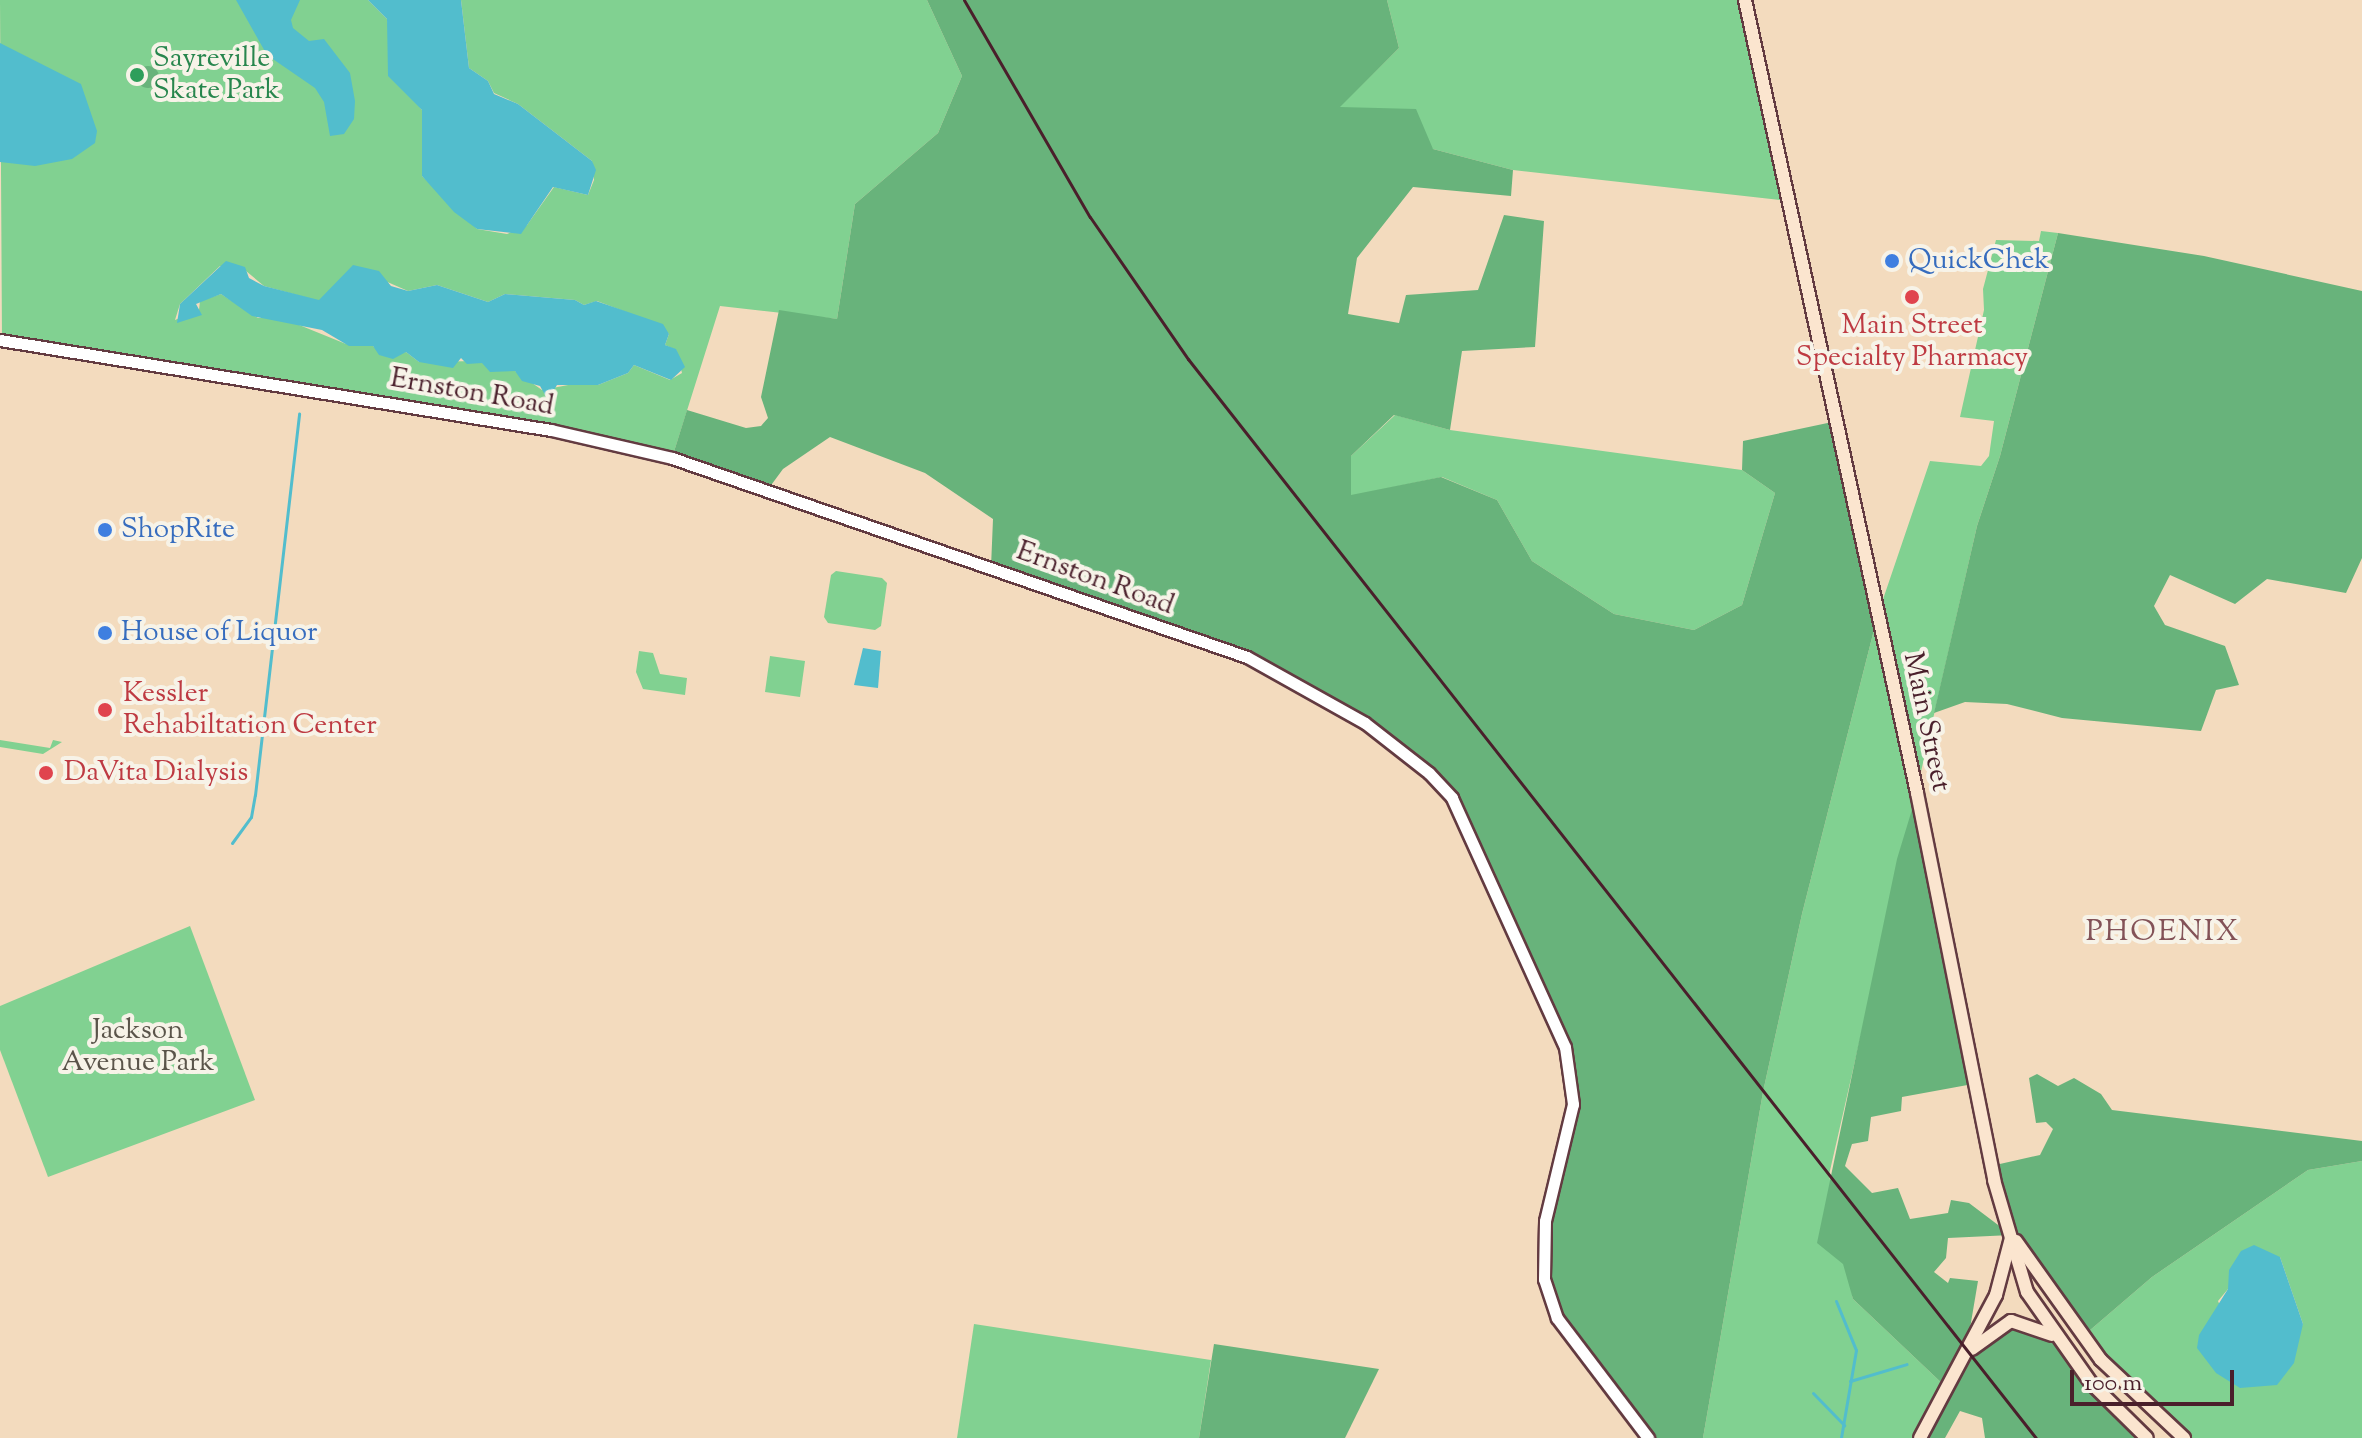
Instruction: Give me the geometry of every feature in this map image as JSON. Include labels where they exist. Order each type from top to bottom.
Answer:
[{"type":"main road","name":"Main Street","points":[[1745,0],[1920,807],[1981,1127],[2011,1235],[1996,1295],[1920,1438]]},
{"type":"main road","points":[[2011,1235],[2027,1292],[2055,1337],[2091,1383],[2147,1438]]},
{"type":"main road","points":[[2011,1235],[2101,1360],[2184,1438]]},
{"type":"main road","points":[[1966,1354],[2011,1321],[2034,1325],[2055,1337]]},
{"type":"street","name":"Ernston Road","points":[[0,340],[551,430],[672,458],[817,504],[1247,657],[1365,723],[1429,773],[1452,798],[1565,1047],[1573,1104],[1545,1221],[1544,1279],[1557,1318],[1648,1438]]},
{"type":"green space","points":[[0,0],[368,0],[387,19],[402,85],[422,110],[422,176],[477,229],[507,234],[527,225],[554,187],[588,195],[594,180],[592,161],[518,104],[494,93],[488,81],[469,68],[461,0],[927,0],[962,76],[938,133],[855,204],[837,319],[720,306],[672,458],[551,430],[2,341]],"holes":[[[220,266],[240,266],[264,286],[319,301],[353,267],[408,291],[437,285],[488,302],[505,294],[575,300],[584,305],[597,301],[655,323],[669,334],[665,345],[676,350],[682,373],[670,380],[634,365],[628,373],[598,385],[589,381],[542,390],[515,371],[478,361],[419,362],[406,352],[383,356],[373,346],[346,344],[282,318],[258,318],[221,294],[200,301],[199,310],[175,320],[180,304]]]},
{"type":"green space","points":[[927,0],[1387,0],[1399,48],[1340,107],[1416,109],[1433,149],[1513,170],[1511,196],[1413,187],[1357,258],[1348,314],[1399,323],[1406,295],[1478,290],[1504,215],[1544,221],[1535,347],[1462,351],[1450,430],[1394,415],[1351,456],[1351,495],[1441,477],[1497,500],[1532,561],[1614,614],[1694,630],[1742,605],[1775,493],[1742,470],[1743,441],[1837,421],[1878,614],[1802,914],[1763,1092],[1703,1438],[1648,1438],[1557,1318],[1542,1250],[1573,1078],[1452,798],[1365,723],[1247,657],[991,567],[993,519],[925,473],[830,437],[783,469],[769,488],[672,458],[687,410],[746,428],[761,426],[768,418],[761,397],[779,310],[837,319],[855,204],[938,133],[962,76]]},
{"type":"green space","points":[[1387,0],[1746,0],[1788,201],[1513,170],[1433,149],[1339,107],[1399,48]]},
{"type":"green space","points":[[144,66],[152,66],[159,77],[152,88],[144,88],[137,81],[137,73]]},
{"type":"green space","points":[[2041,231],[2058,233],[2000,456],[1977,526],[1829,1175],[1853,1299],[1947,1388],[1920,1438],[1703,1438],[1763,1092],[1802,914],[1878,614],[1930,461],[1981,466],[1989,456],[1994,421],[1960,417],[1984,310],[1983,289],[1996,240],[2039,241]]},
{"type":"green space","points":[[2058,233],[2204,256],[2362,291],[2362,558],[2346,593],[2267,579],[2235,604],[2170,575],[2154,606],[2165,625],[2225,646],[2239,685],[2216,690],[2201,731],[2062,718],[2007,704],[1965,702],[1934,713],[1977,526],[2000,456]]},
{"type":"green space","points":[[1395,415],[1450,430],[1742,470],[1775,493],[1742,605],[1694,630],[1614,614],[1532,561],[1497,500],[1442,477],[1351,496],[1351,456]]},
{"type":"green space","points":[[836,571],[882,578],[887,583],[881,626],[875,630],[828,623],[824,617],[831,575]]},
{"type":"green space","points":[[639,651],[653,653],[660,674],[687,678],[685,695],[643,689],[636,672]]},
{"type":"green space","points":[[770,656],[805,661],[800,697],[765,692]]},
{"type":"green space","points":[[0,740],[50,748],[53,740],[62,742],[43,754],[0,747]]},
{"type":"green space","points":[[1917,793],[1973,1084],[1902,1097],[1901,1111],[1871,1117],[1868,1141],[1852,1144],[1845,1166],[1872,1193],[1898,1188],[1910,1219],[1948,1213],[1951,1200],[1969,1203],[2010,1234],[1991,1166],[2040,1155],[2053,1129],[2046,1122],[2036,1123],[2029,1078],[2037,1074],[2058,1086],[2074,1078],[2101,1094],[2112,1110],[2362,1141],[2362,1161],[2308,1170],[2152,1277],[2082,1337],[2011,1235],[1948,1238],[1946,1258],[1934,1272],[1948,1283],[1950,1278],[1978,1281],[1966,1352],[2006,1322],[2055,1337],[2147,1438],[1985,1438],[1982,1418],[1960,1411],[1945,1438],[1920,1438],[1947,1388],[1853,1299],[1843,1264],[1817,1243],[1897,859]]},
{"type":"green space","name":"Jackson Avenue Park","points":[[190,926],[255,1100],[48,1177],[0,1050],[0,1006]]},
{"type":"green space","points":[[2362,1161],[2362,1438],[2184,1438],[2082,1337],[2152,1277],[2308,1170]],"holes":[[[2280,1257],[2303,1324],[2269,1385],[2254,1385],[2218,1301],[2228,1289]]]},
{"type":"green space","points":[[974,1324],[1211,1360],[1199,1438],[957,1438]]},
{"type":"green space","points":[[1214,1344],[1379,1369],[1345,1438],[1199,1438]]},
{"type":"water","points":[[236,0],[300,0],[291,20],[293,28],[309,41],[324,39],[350,73],[355,101],[354,119],[344,134],[330,136],[324,102],[315,88],[267,55]]},
{"type":"water","points":[[368,0],[461,0],[469,68],[488,81],[494,94],[518,104],[592,161],[596,170],[588,195],[553,187],[521,234],[477,229],[454,212],[422,176],[422,110],[388,76],[387,19]]},
{"type":"water","points":[[0,43],[81,84],[97,131],[95,143],[72,159],[35,166],[0,162]]},
{"type":"water","points":[[226,261],[245,267],[249,278],[264,286],[319,300],[353,265],[379,271],[391,286],[408,291],[437,285],[488,302],[505,294],[575,300],[584,305],[596,301],[663,324],[669,334],[665,345],[676,349],[685,367],[671,380],[634,365],[628,373],[598,385],[557,385],[548,400],[540,386],[522,381],[515,371],[490,372],[482,363],[467,364],[461,358],[453,368],[419,362],[406,352],[393,359],[379,355],[373,346],[349,346],[322,330],[252,316],[221,294],[196,304],[202,315],[177,323],[180,304]]},
{"type":"water","points":[[863,648],[881,651],[878,688],[854,685]]},
{"type":"water","points":[[2254,1245],[2280,1257],[2303,1324],[2294,1363],[2277,1385],[2240,1388],[2216,1373],[2197,1348],[2199,1335],[2228,1289],[2229,1270],[2241,1251]]},
{"type":"waterway","points":[[232,843],[251,817],[255,795],[299,414]]},
{"type":"waterway","points":[[1836,1301],[1856,1350],[1841,1438]]},
{"type":"waterway","points":[[1850,1381],[1907,1364]]},
{"type":"waterway","points":[[1813,1393],[1844,1425]]},
{"type":"railway","points":[[964,0],[1090,217],[1188,359],[2036,1438]]},
{"type":"place","name":"Sayreville Skate Park","points":[[137,75]]},
{"type":"place","name":"QuickChek","points":[[1892,261]]},
{"type":"place","name":"Main Street Specialty Pharmacy","points":[[1912,297]]},
{"type":"place","name":"ShopRite","points":[[105,530]]},
{"type":"place","name":"House of Liquor","points":[[105,633]]},
{"type":"place","name":"Kessler Rehabiltation Center","points":[[105,710]]},
{"type":"place","name":"DaVita Dialysis","points":[[46,773]]},
{"type":"district","name":"PHOENIX","points":[[2163,933]]}]
